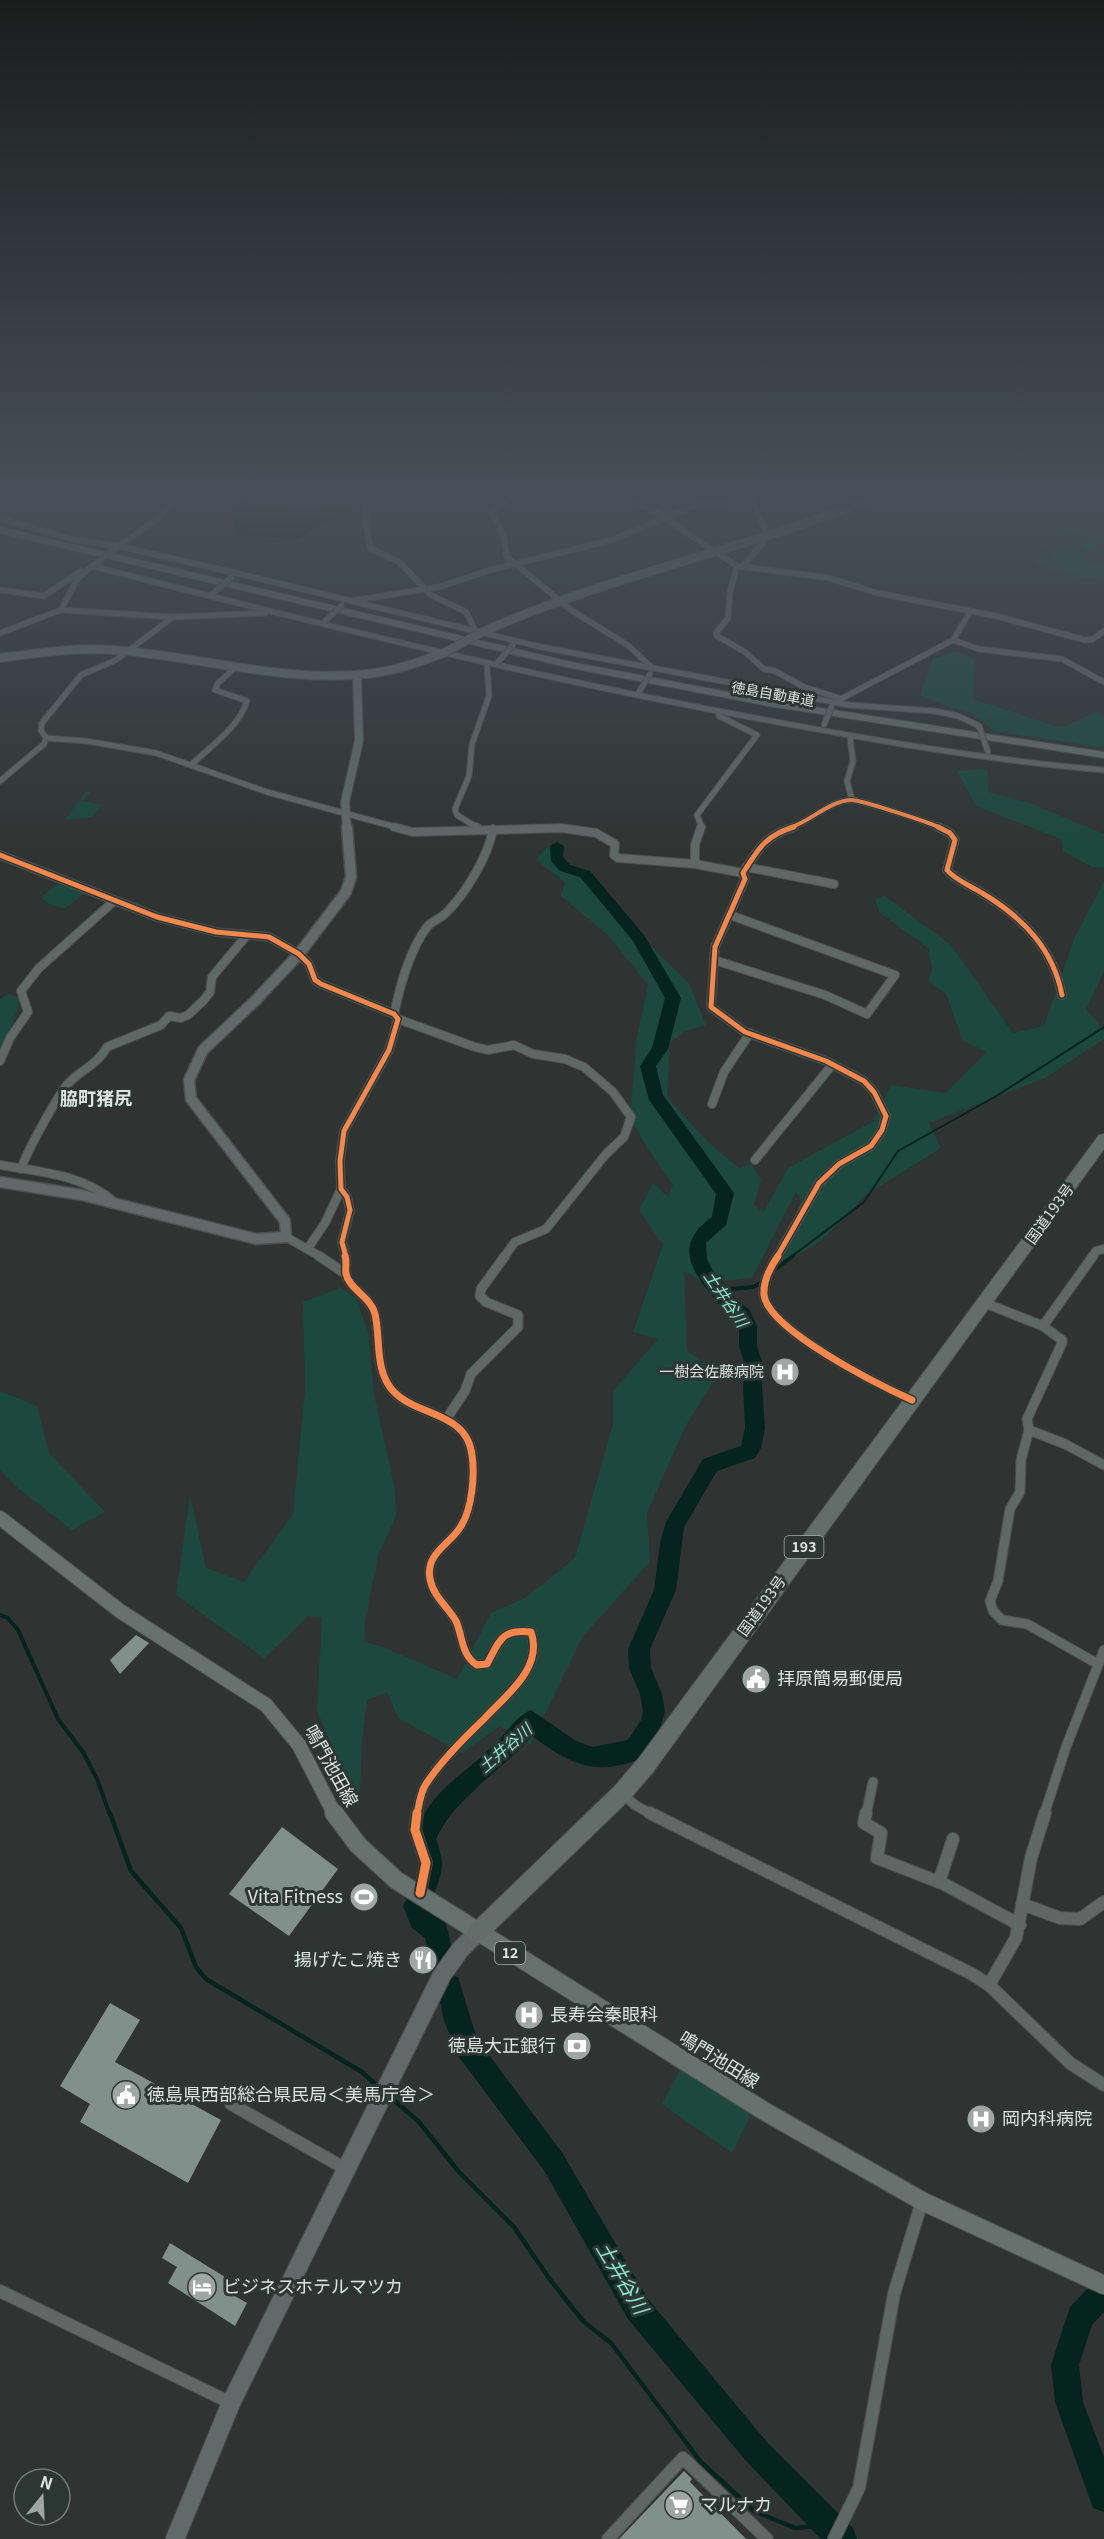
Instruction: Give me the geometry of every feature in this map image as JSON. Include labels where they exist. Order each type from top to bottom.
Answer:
[{"type":"highway","name":"徳島自動車道","points":[[363,616],[470,648],[766,709],[1102,756]]},
{"type":"highway","name":"国道193号","points":[[477,1933],[622,1793],[646,1765],[1104,1139]]},
{"type":"main road","name":"鳴門池田線","points":[[0,1518],[120,1611],[266,1705],[284,1720],[338,1820],[361,1851],[396,1880],[420,1893],[477,1933],[764,2111],[922,2201],[1104,2285]]},
{"type":"street","points":[[0,633],[44,616]]},
{"type":"street","points":[[152,616],[198,616]]},
{"type":"street","points":[[292,616],[493,664],[718,711],[823,728],[850,736],[1104,770]]},
{"type":"street","points":[[323,623],[330,616]]},
{"type":"street","points":[[405,616],[514,643],[651,672],[835,702],[934,711],[958,716],[979,726],[988,755]]},
{"type":"street","points":[[469,616],[478,633]]},
{"type":"street","points":[[0,658],[84,649],[128,651],[307,677],[357,675],[402,668],[444,653],[478,633],[519,616]]},
{"type":"street","points":[[585,616],[629,646],[651,672]]},
{"type":"street","points":[[728,616],[718,628],[717,636],[745,652],[764,669],[775,671],[835,702]]},
{"type":"street","points":[[823,728],[835,702],[953,640],[967,616]]},
{"type":"street","points":[[993,616],[1042,626],[1085,640],[1093,639],[1104,631]]},
{"type":"street","points":[[173,618],[116,660],[90,669],[81,675],[42,723],[40,730],[46,738],[86,741],[156,753],[267,792],[413,832],[561,828],[596,833],[615,844],[614,855],[618,858],[745,870],[834,884]]},
{"type":"street","points":[[953,640],[979,649],[1062,660],[1104,682]]},
{"type":"street","points":[[480,829],[457,815],[455,809],[468,776],[472,744],[485,713],[493,664],[514,643]]},
{"type":"street","points":[[192,764],[235,722],[247,706],[247,701],[214,690],[218,683],[236,667]]},
{"type":"street","points":[[637,694],[651,672]]},
{"type":"street","points":[[286,1237],[285,1221],[191,1099],[189,1080],[203,1050],[255,1001],[299,954],[340,903],[351,877],[345,814],[348,785],[359,741],[357,675]]},
{"type":"street","points":[[695,864],[695,845],[702,830],[697,815],[757,735],[718,716],[718,711]]},
{"type":"street","points":[[850,736],[853,761],[848,781],[852,800]]},
{"type":"street","points":[[0,781],[44,744],[46,738]]},
{"type":"street","points":[[912,1400],[869,1381],[796,1334],[772,1311],[764,1296],[768,1275],[821,1180],[832,1169],[866,1151],[882,1131],[886,1116],[873,1091],[865,1082],[832,1065],[723,1020],[711,1007],[715,947],[745,879],[745,870],[759,848],[776,832],[804,824],[829,808],[852,800],[926,822],[950,833],[955,840],[947,870],[1001,905],[1035,935],[1048,951],[1059,971],[1062,995]]},
{"type":"street","points":[[308,1248],[325,1223],[341,1189],[340,1161],[344,1131],[389,1050],[400,984],[425,930],[449,910],[488,850],[493,838],[493,829]]},
{"type":"street","points":[[0,855],[113,902],[180,924],[216,932],[269,937],[299,954],[309,964],[315,981],[321,984],[476,1047],[488,1050],[514,1045],[533,1054],[565,1059],[584,1067],[613,1092],[632,1117],[630,1126],[624,1137],[606,1154],[546,1229],[515,1242],[481,1288],[480,1296],[486,1302],[518,1315],[520,1321],[518,1327],[471,1374],[465,1391],[447,1418]]},
{"type":"street","points":[[0,1061],[10,1038],[28,1012],[21,991],[39,968],[113,902]]},
{"type":"street","points":[[714,960],[825,995],[867,1014],[895,975],[730,915]]},
{"type":"street","points":[[21,1169],[26,1153],[36,1140],[67,1085],[102,1057],[107,1047],[161,1025],[169,1016],[181,1018],[188,1015],[210,992],[212,977],[247,935]]},
{"type":"street","points":[[712,1104],[719,1082],[750,1033]]},
{"type":"street","points":[[754,1160],[832,1065]]},
{"type":"street","points":[[0,1165],[42,1172],[84,1183],[106,1192],[114,1202]]},
{"type":"street","points":[[0,1182],[114,1202],[256,1239],[272,1240],[286,1237],[308,1248],[346,1274],[366,1297],[375,1314],[382,1366],[391,1388],[398,1395],[447,1418],[469,1443],[473,1453],[470,1502],[460,1528],[433,1556],[429,1577],[433,1589],[456,1622],[470,1662],[477,1665],[487,1664],[503,1636],[513,1630],[531,1632],[535,1643],[531,1662],[516,1689],[484,1718],[425,1785],[419,1801],[415,1830],[426,1863],[420,1893]]},
{"type":"street","points":[[341,1189],[347,1197],[350,1210],[342,1242],[348,1262],[346,1274]]},
{"type":"street","points":[[1043,1326],[1096,1251],[1104,1249]]},
{"type":"street","points":[[985,1303],[1043,1326],[1062,1340],[1027,1419],[1029,1430],[1021,1460],[1020,1492],[1010,1509],[998,1581],[990,1600],[993,1611],[1002,1620],[1027,1624],[1098,1664]]},
{"type":"street","points":[[1029,1430],[1065,1444],[1104,1465]]},
{"type":"street","points":[[988,1985],[1016,1938],[1041,1825],[1066,1747],[1104,1650]]},
{"type":"street","points":[[873,1782],[864,1823],[881,1833],[877,1858],[939,1882],[1020,1925]]},
{"type":"street","points":[[622,1793],[635,1805],[693,1837],[929,1952],[988,1985],[1070,2063],[1104,2085]]},
{"type":"street","points":[[939,1882],[953,1839]]},
{"type":"street","points":[[1022,1904],[1060,1918],[1080,1919],[1104,1902]]},
{"type":"street","points":[[175,2539],[231,2403],[442,1975],[460,1950],[477,1933]]},
{"type":"street","points":[[231,2104],[346,2169]]},
{"type":"street","points":[[834,2539],[859,2488],[894,2294],[922,2201]]},
{"type":"street","points":[[0,2291],[231,2403]]},
{"type":"street","points":[[608,2539],[682,2458],[767,2539]]},
{"type":"shaded area","points":[[955,651],[974,658],[973,699],[1061,728],[1098,711],[1104,717],[1104,748],[994,731],[970,712],[951,708],[920,695],[933,659]]},
{"type":"shaded area","points":[[987,769],[989,792],[1030,803],[1104,834],[1104,868],[1092,867],[1063,851],[1061,839],[976,806],[957,771]]},
{"type":"shaded area","points":[[85,792],[90,792],[83,801],[102,805],[92,817],[65,820]]},
{"type":"shaded area","points":[[548,846],[689,983],[706,1025],[685,1031],[670,1043],[667,1097],[709,1143],[739,1168],[751,1164],[761,1179],[754,1205],[763,1213],[788,1168],[874,1121],[891,1085],[946,1093],[987,1052],[963,1041],[946,994],[929,981],[932,969],[929,949],[879,912],[875,899],[885,896],[951,945],[1013,1033],[1044,1026],[1074,939],[1104,881],[1104,972],[1086,1009],[1104,1030],[1104,1039],[1045,1078],[929,1123],[941,1148],[866,1195],[822,1240],[781,1265],[802,1200],[796,1192],[752,1278],[704,1283],[684,1271],[687,1350],[718,1375],[685,1427],[647,1513],[650,1562],[583,1636],[530,1745],[500,1726],[462,1753],[398,1718],[387,1692],[367,1700],[362,1743],[359,1809],[317,1711],[322,1617],[309,1616],[264,1658],[176,1595],[190,1495],[206,1568],[244,1582],[293,1514],[305,1390],[303,1302],[341,1288],[356,1298],[368,1332],[374,1394],[395,1490],[396,1516],[378,1556],[365,1621],[364,1642],[383,1647],[457,1679],[491,1613],[525,1598],[575,1558],[613,1424],[613,1391],[658,1339],[633,1332],[663,1245],[639,1210],[653,1183],[668,1197],[673,1185],[649,1151],[630,1117],[637,1037],[648,985],[608,935],[561,896],[565,882],[536,860]]},
{"type":"shaded area","points":[[61,882],[86,893],[64,909],[47,903],[41,897]]},
{"type":"shaded area","points":[[8,994],[21,998],[6,1043],[0,1052],[0,999]]},
{"type":"shaded area","points":[[0,1391],[37,1406],[49,1453],[105,1512],[72,1530],[18,1488],[0,1470]]},
{"type":"shaded area","points":[[682,2066],[753,2110],[732,2153],[662,2104]]},
{"type":"building","points":[[136,1635],[149,1643],[120,1674],[110,1660]]},
{"type":"building","points":[[282,1827],[338,1869],[289,1936],[229,1894]]},
{"type":"building","name":"徳島県西部総合県民局＜美馬庁舎＞","points":[[110,2003],[140,2020],[115,2062],[221,2120],[188,2183],[80,2122],[90,2104],[60,2086]]},
{"type":"building","name":"ビジネスホテルマツカ","points":[[170,2243],[233,2282],[228,2292],[247,2303],[235,2326],[168,2283],[177,2267],[162,2258]]},
{"type":"building","name":"マルナカ","points":[[684,2471],[692,2479],[690,2482],[746,2539],[619,2539]]},
{"type":"waterway","name":"土井谷川","points":[[427,1883],[432,1859],[424,1839],[437,1813],[452,1795],[497,1758],[531,1721],[569,1750],[593,1758],[635,1750],[650,1726],[654,1712],[651,1694],[640,1668],[639,1649],[665,1590],[674,1527],[710,1465],[720,1460],[743,1455],[751,1448],[754,1439],[752,1386],[755,1368],[748,1346],[748,1326],[742,1314],[732,1307],[706,1274],[698,1259],[697,1242],[706,1230],[720,1220],[725,1193],[655,1096],[648,1066],[660,1049],[673,998],[639,938],[611,908],[585,874],[565,868],[556,858],[557,846]]},
{"type":"waterway","points":[[791,1257],[864,1202],[898,1151],[998,1095],[1104,1027]]},
{"type":"waterway","points":[[774,1270],[793,1256]]},
{"type":"waterway","points":[[719,1290],[753,1287],[763,1282]]},
{"type":"waterway","points":[[0,1615],[8,1618],[18,1630],[58,1719],[83,1752],[97,1779],[110,1815]]},
{"type":"waterway","points":[[110,1813],[131,1871],[181,1928],[196,1967],[206,1979],[362,2072],[374,2083]]},
{"type":"waterway","name":"土井谷川","points":[[420,1900],[415,1906],[421,1919],[436,1931],[441,1955]]},
{"type":"waterway","name":"土井谷川","points":[[449,1986],[457,2021],[468,2048],[554,2163],[638,2309],[756,2451],[842,2539]]},
{"type":"waterway","points":[[395,2101],[419,2122],[459,2172],[514,2227],[551,2281],[584,2322],[611,2343],[700,2461],[754,2511],[795,2528],[830,2525]]},
{"type":"waterway","points":[[1096,2300],[1080,2317],[1065,2365],[1069,2402],[1104,2497]]},
{"type":"cycle path","points":[[912,1400],[869,1381],[796,1334],[772,1311],[764,1296],[771,1268],[797,1226],[819,1183],[839,1164],[871,1146],[877,1140],[886,1116],[874,1092],[864,1081],[826,1061],[745,1032],[727,1021],[711,1007],[715,947],[745,879],[743,873],[759,848],[776,832],[804,824],[829,808],[852,800],[936,826],[950,833],[955,840],[947,870],[1023,922],[1050,955],[1058,974],[1062,995]]},
{"type":"cycle path","points":[[0,855],[157,917],[216,932],[269,937],[299,954],[309,964],[315,980],[321,984],[394,1014],[398,1019],[389,1050],[344,1131],[340,1161],[341,1189],[347,1197],[350,1210],[342,1242],[347,1262],[346,1274],[373,1308],[381,1366],[389,1385],[405,1400],[439,1415],[459,1428],[467,1438],[472,1452],[472,1478],[464,1521],[434,1556],[429,1570],[435,1591],[456,1622],[465,1652],[477,1665],[487,1664],[503,1636],[513,1630],[531,1632],[535,1643],[534,1651],[516,1689],[484,1718],[425,1785],[419,1801],[415,1830],[426,1863],[420,1893]]},
{"type":"place","name":"一樹会佐藤病院","points":[[785,1372]]},
{"type":"place","name":"拝原簡易郵便局","points":[[756,1679]]},
{"type":"place","name":"Vita Fitness","points":[[364,1897]]},
{"type":"place","name":"揚げたこ焼き","points":[[423,1960]]},
{"type":"place","name":"長寿会秦眼科","points":[[529,2015]]},
{"type":"place","name":"徳島大正銀行","points":[[577,2046]]},
{"type":"place","name":"徳島県西部総合県民局＜美馬庁舎＞","points":[[126,2095]]},
{"type":"place","name":"岡内科病院","points":[[981,2119]]},
{"type":"place","name":"ビジネスホテルマツカ","points":[[202,2287]]},
{"type":"place","name":"マルナカ","points":[[679,2505]]},
{"type":"district","name":"脇町猪尻","points":[[96,1099]]}]
